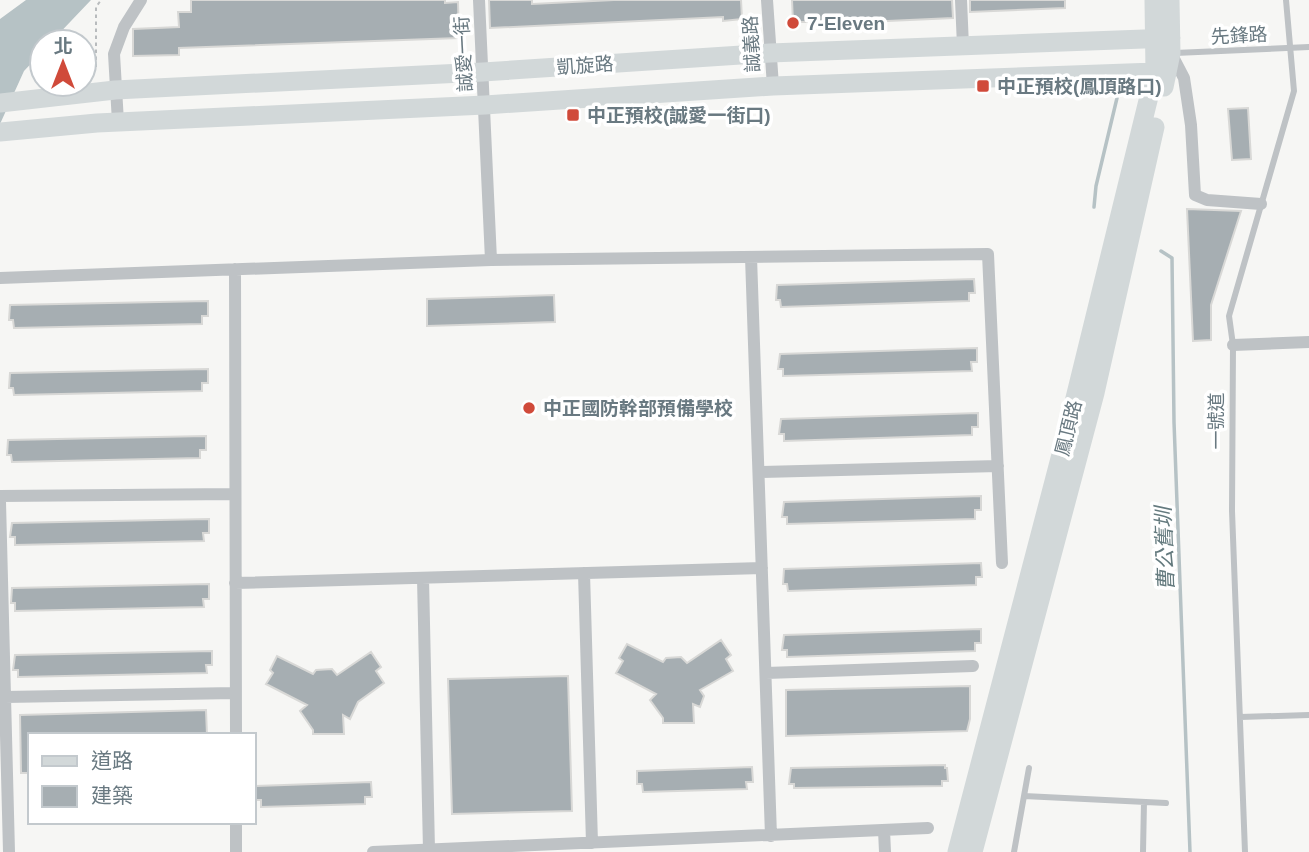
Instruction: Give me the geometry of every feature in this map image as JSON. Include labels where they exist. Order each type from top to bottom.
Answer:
[{"type":"street","points":[[118,122],[114,54],[124,27],[141,0]]},
{"type":"street","name":"誠愛一街","points":[[479,0],[491,260]]},
{"type":"street","name":"誠義路","points":[[768,0],[773,86]]},
{"type":"street","points":[[961,0],[963,46]]},
{"type":"street","name":"鳳頂路","points":[[1154,0],[1165,43]]},
{"type":"street","name":"鳳頂路","points":[[973,852],[1095,393],[1161,73],[1170,0]]},
{"type":"street","points":[[1165,43],[1184,78],[1191,125],[1195,195],[1207,200],[1261,204]]},
{"type":"street","name":"凱旋路","points":[[0,103],[115,90],[483,72],[770,53],[963,46],[1165,43]]},
{"type":"street","name":"凱旋路","points":[[0,132],[118,122],[485,105],[773,86],[1161,73]]},
{"type":"street","name":"鳳頂路","points":[[957,852],[1161,73]]},
{"type":"street","points":[[0,278],[491,260],[988,254],[1002,563]]},
{"type":"street","points":[[751,257],[771,836]]},
{"type":"street","points":[[235,269],[236,733]]},
{"type":"street","points":[[1233,345],[1309,342]]},
{"type":"street","points":[[759,472],[998,466]]},
{"type":"street","points":[[0,496],[235,494]]},
{"type":"street","points":[[0,502],[5,697],[4,813],[9,852]]},
{"type":"street","points":[[236,583],[762,568]]},
{"type":"street","points":[[584,573],[592,843]]},
{"type":"street","points":[[423,578],[429,850]]},
{"type":"street","points":[[766,673],[973,666]]},
{"type":"street","points":[[5,697],[236,693]]},
{"type":"street","points":[[236,824],[236,852]]},
{"type":"street","points":[[373,852],[592,843],[655,846],[771,836],[928,828]]},
{"type":"street","points":[[884,830],[885,852]]},
{"type":"lane","name":"一號道","points":[[1245,852],[1232,511],[1233,345],[1229,316],[1294,91],[1286,0]]},
{"type":"lane","name":"先鋒路","points":[[1165,43],[1309,47]]},
{"type":"lane","points":[[1240,717],[1309,715]]},
{"type":"lane","points":[[1014,852],[1029,768]]},
{"type":"lane","points":[[1024,796],[1166,803]]},
{"type":"lane","points":[[1143,852],[1144,802]]},
{"type":"path","points":[[96,28],[96,7],[102,0]]},
{"type":"shaded area","points":[[26,0],[91,0],[64,28],[28,28],[28,67],[0,124],[0,19]]},
{"type":"building","points":[[191,0],[445,0],[445,3],[458,2],[459,38],[179,48],[179,55],[133,56],[133,29],[179,27],[178,12],[191,12]]},
{"type":"building","points":[[489,0],[532,0],[532,4],[614,0],[741,0],[742,19],[723,21],[723,17],[490,28]]},
{"type":"building","points":[[792,0],[952,0],[953,18],[822,24],[793,22]]},
{"type":"building","points":[[970,0],[1065,0],[1065,8],[970,12]]},
{"type":"building","points":[[1248,108],[1251,159],[1232,160],[1228,109]]},
{"type":"building","points":[[1187,209],[1241,211],[1211,305],[1211,340],[1193,341]]},
{"type":"building","points":[[974,279],[975,293],[969,293],[969,301],[781,307],[780,300],[776,300],[777,285]]},
{"type":"building","points":[[554,295],[555,322],[427,326],[427,299]]},
{"type":"building","points":[[208,301],[208,316],[202,316],[202,324],[14,328],[13,320],[9,320],[10,305]]},
{"type":"building","points":[[977,348],[977,362],[971,362],[972,371],[783,376],[783,369],[778,369],[780,354]]},
{"type":"building","points":[[208,369],[208,383],[202,383],[202,391],[14,395],[13,388],[9,388],[10,373]]},
{"type":"building","points":[[978,413],[978,427],[972,427],[972,435],[784,441],[784,434],[779,434],[781,419]]},
{"type":"building","points":[[206,436],[206,450],[200,450],[200,458],[12,462],[11,455],[7,455],[8,440]]},
{"type":"building","points":[[981,496],[981,510],[975,510],[975,519],[787,524],[787,517],[782,517],[784,502]]},
{"type":"building","points":[[209,519],[209,533],[203,533],[204,541],[15,545],[15,537],[10,537],[12,523]]},
{"type":"building","points":[[981,563],[982,577],[976,577],[976,585],[788,591],[787,584],[783,584],[784,569]]},
{"type":"building","points":[[209,584],[209,599],[203,599],[204,607],[15,611],[15,603],[11,603],[12,588]]},
{"type":"building","points":[[981,629],[981,643],[975,643],[975,651],[787,657],[787,650],[782,650],[784,635]]},
{"type":"building","points":[[721,640],[731,655],[726,659],[733,671],[700,690],[704,696],[700,707],[693,704],[694,723],[663,723],[663,718],[650,700],[656,694],[616,673],[623,661],[619,658],[627,644],[663,662],[666,658],[681,657],[687,663]]},
{"type":"building","points":[[212,651],[212,665],[206,665],[207,673],[18,677],[18,670],[13,670],[15,655]]},
{"type":"building","points":[[371,652],[381,667],[376,671],[384,683],[358,702],[350,719],[343,715],[344,734],[313,734],[300,711],[307,705],[266,684],[273,673],[270,670],[277,656],[313,674],[316,670],[332,669],[337,675]]},
{"type":"building","points":[[568,676],[572,811],[452,814],[448,679]]},
{"type":"building","points":[[970,686],[970,719],[967,731],[786,736],[786,690]]},
{"type":"building","points":[[206,710],[207,733],[28,733],[28,773],[21,773],[20,715]]},
{"type":"building","points":[[945,765],[948,781],[942,781],[942,786],[794,788],[794,784],[789,784],[791,768]]},
{"type":"building","points":[[752,767],[753,782],[746,782],[747,789],[643,792],[642,784],[637,784],[637,771]]},
{"type":"building","points":[[371,782],[372,797],[365,797],[365,804],[261,807],[261,800],[256,800],[256,786]]},
{"type":"waterway","name":"曹公舊圳","points":[[1094,207],[1096,186],[1117,98]]},
{"type":"waterway","name":"曹公舊圳","points":[[1161,251],[1172,258],[1174,422],[1190,852]]},
{"type":"place","name":"7-Eleven","points":[[793,23]]},
{"type":"place","name":"中正預校(鳳頂路口)","points":[[983,86]]},
{"type":"place","name":"中正預校(誠愛一街口)","points":[[573,115]]},
{"type":"place","name":"中正國防幹部預備學校","points":[[529,408]]}]
